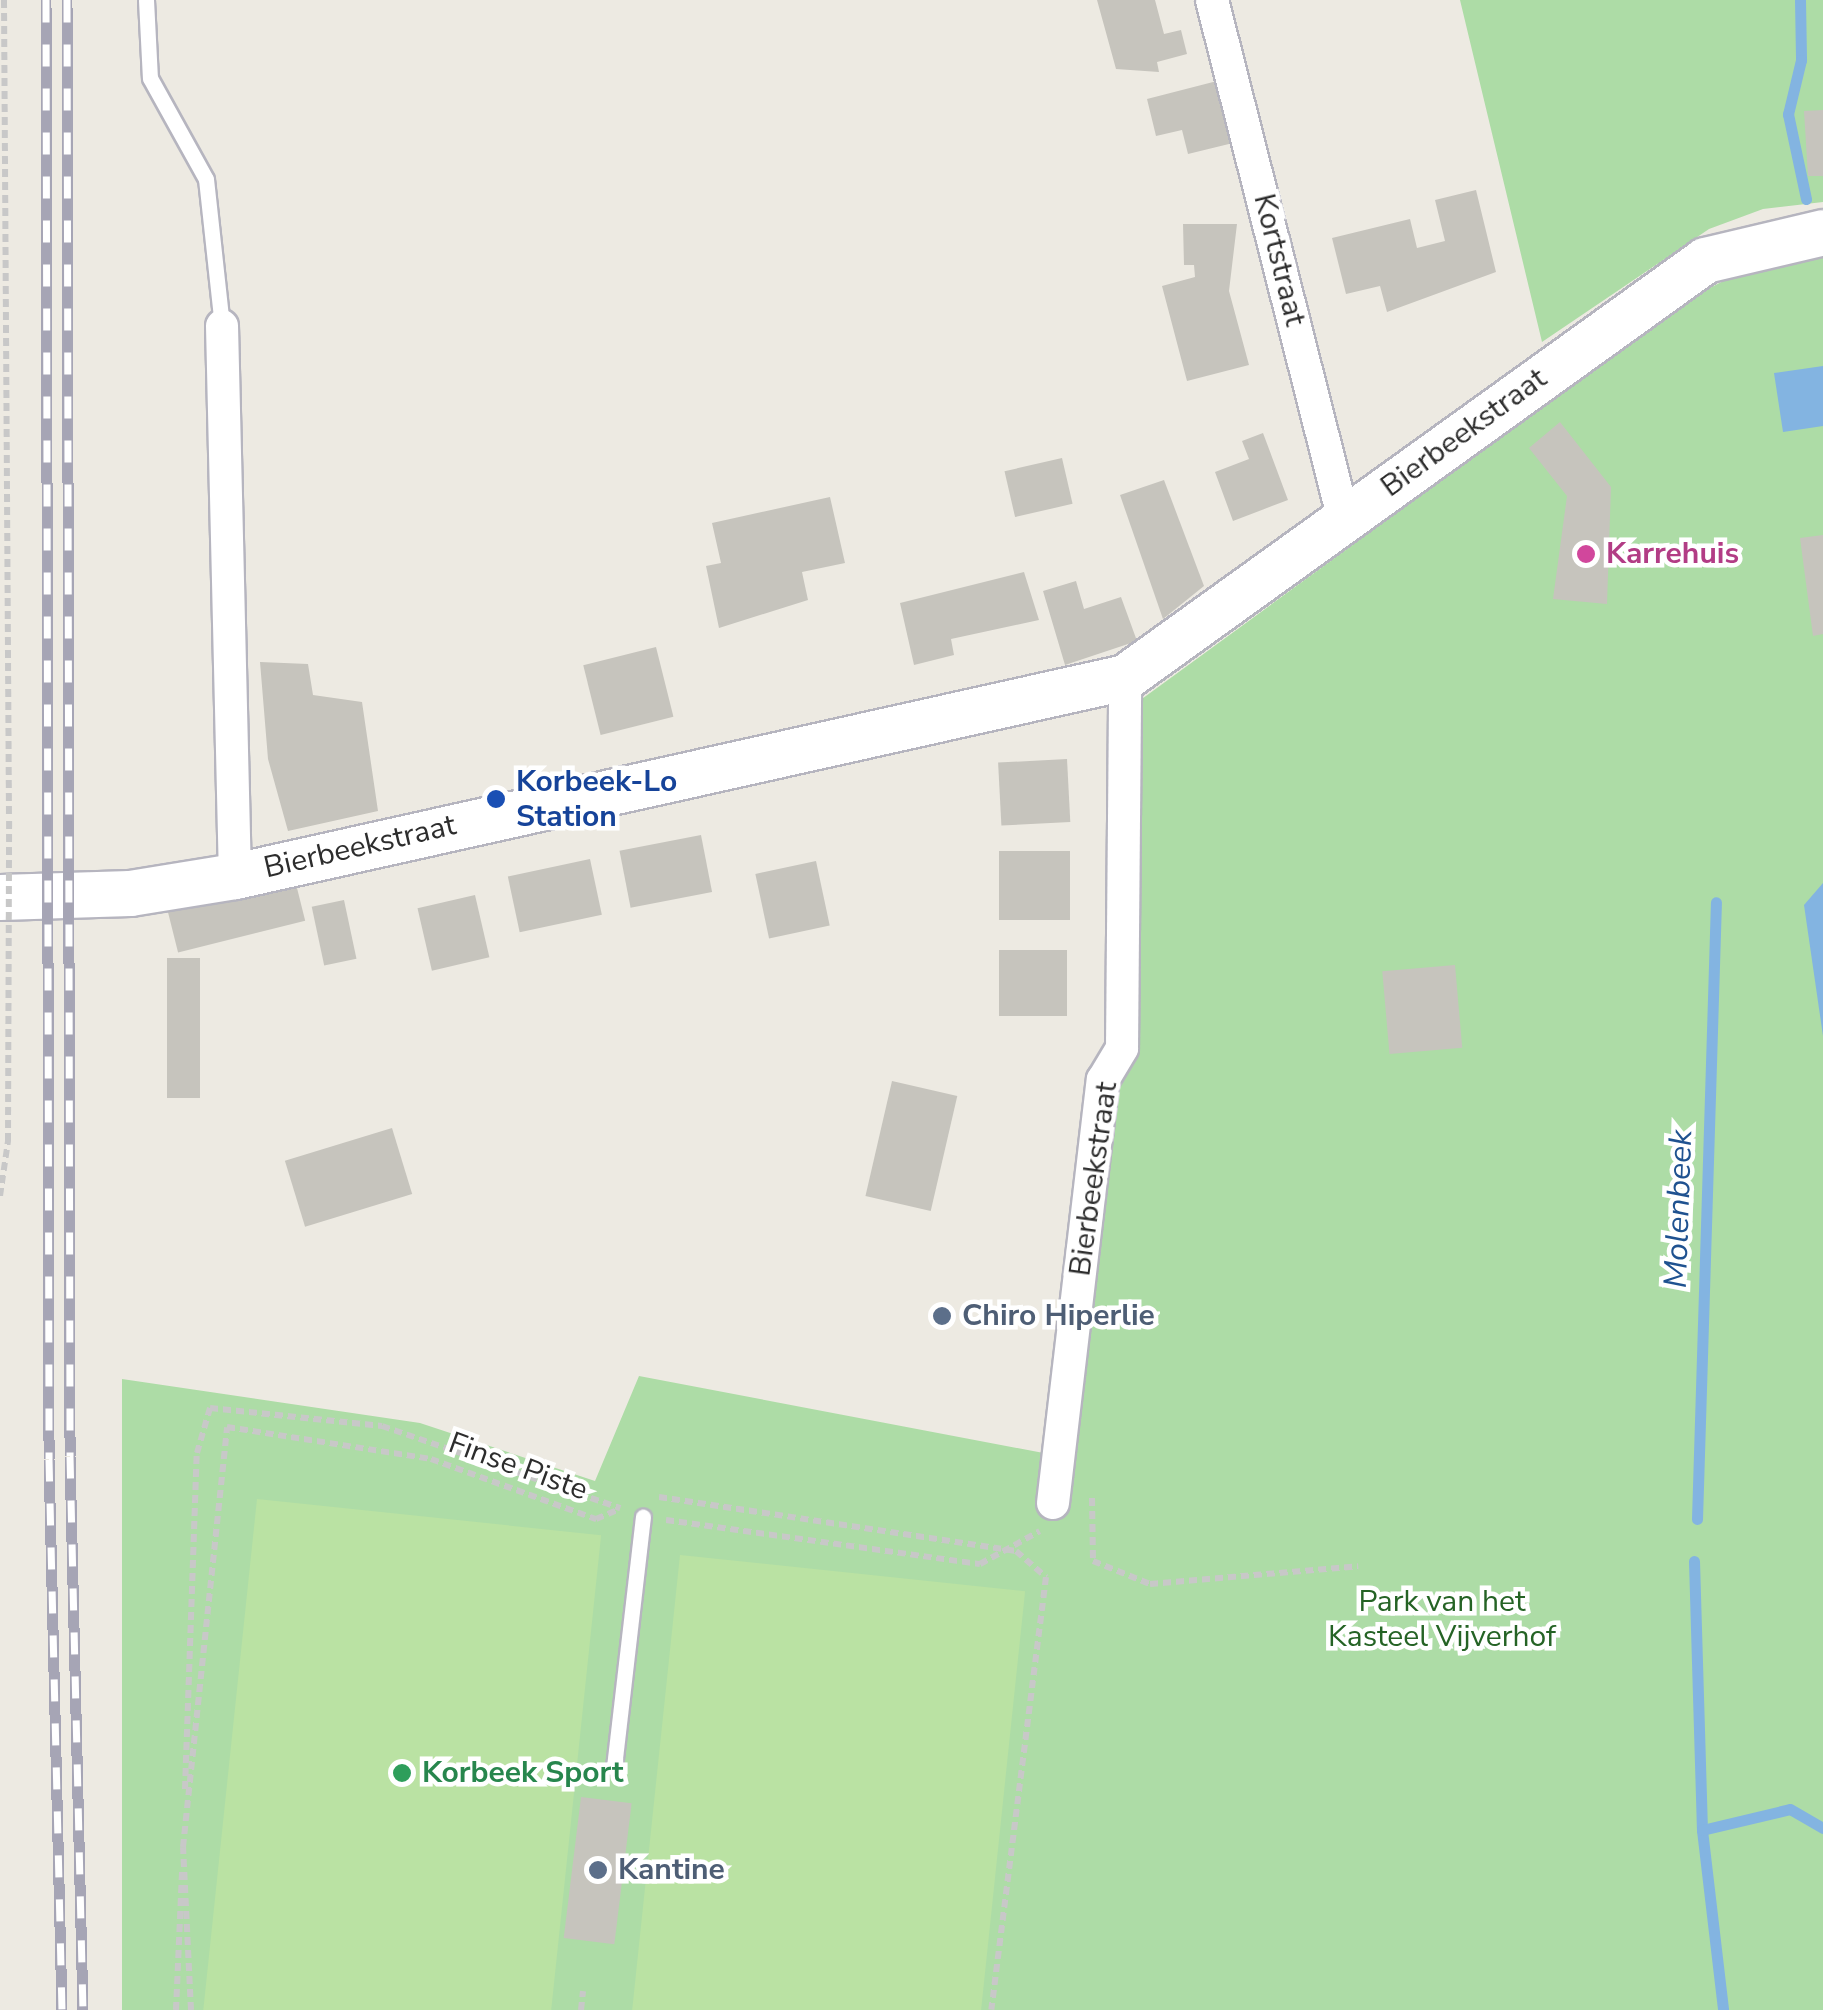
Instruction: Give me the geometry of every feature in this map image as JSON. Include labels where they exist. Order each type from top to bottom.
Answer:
[{"type":"street","name":"Kortstraat","points":[[1212,0],[1344,520]]},
{"type":"street","name":"Bierbeekstraat","points":[[0,897],[130,893],[234,876],[1125,676],[1704,260],[1823,232]]},
{"type":"street","points":[[222,326],[234,876]]},
{"type":"street","name":"Bierbeekstraat","points":[[1053,1504],[1103,1080],[1122,1048],[1125,676]]},
{"type":"lane","points":[[146,0],[150,78],[206,179],[222,326]]},
{"type":"lane","points":[[614,1767],[639,1509]]},
{"type":"path","points":[[0,1196],[8,1141],[10,817],[4,0]]},
{"type":"path","points":[[176,2010],[197,1453],[210,1408],[382,1426],[620,1508],[980,1564],[1016,1551],[1037,1536],[1053,1504]]},
{"type":"path","name":"Finse Piste","points":[[190,2010],[182,1847],[227,1426],[431,1460],[596,1519],[620,1508],[639,1509]]},
{"type":"path","points":[[1092,1482],[1093,1562],[1150,1584],[1358,1566]]},
{"type":"path","points":[[650,1496],[1016,1551],[1046,1577],[991,2010]]},
{"type":"path","points":[[581,2010],[582,1991]]},
{"type":"green space","points":[[1460,0],[1823,0],[1823,202],[1763,209],[1709,229],[1542,342]]},
{"type":"green space","name":"Park van het Kasteel Vijverhof","points":[[1823,255],[1823,2010],[122,2010],[122,1379],[420,1423],[595,1481],[639,1376],[1075,1459],[1116,1072],[1135,704],[1692,297],[1747,269]]},
{"type":"green space","name":"Korbeek Sport","points":[[257,1499],[601,1535],[551,2010],[203,2010]]},
{"type":"green space","points":[[680,1555],[1025,1591],[981,2010],[632,2010]]},
{"type":"water","points":[[1823,366],[1823,426],[1783,432],[1774,373]]},
{"type":"water","points":[[1823,883],[1823,1036],[1804,905]]},
{"type":"building","points":[[1097,0],[1155,0],[1164,34],[1181,30],[1187,54],[1157,62],[1159,72],[1116,69]]},
{"type":"building","points":[[1217,81],[1233,143],[1188,154],[1182,130],[1156,136],[1147,99]]},
{"type":"building","points":[[1823,110],[1823,176],[1808,176],[1804,111]]},
{"type":"building","points":[[1476,190],[1496,272],[1387,312],[1380,286],[1346,294],[1332,238],[1410,219],[1417,248],[1445,241],[1435,200]]},
{"type":"building","points":[[1183,224],[1237,224],[1229,291],[1249,365],[1187,381],[1162,286],[1195,277],[1194,265],[1184,265]]},
{"type":"building","name":"Karrehuis","points":[[1560,422],[1611,487],[1607,604],[1553,599],[1567,496],[1529,448]]},
{"type":"building","points":[[1263,433],[1288,500],[1233,521],[1215,472],[1249,459],[1242,441]]},
{"type":"building","points":[[1062,458],[1073,504],[1015,517],[1005,471]]},
{"type":"building","points":[[1164,480],[1204,586],[1163,619],[1120,495]]},
{"type":"building","points":[[830,497],[845,563],[802,572],[808,600],[719,628],[706,566],[721,563],[712,523]]},
{"type":"building","points":[[1823,535],[1823,634],[1813,636],[1800,538]]},
{"type":"building","points":[[1024,572],[1039,620],[951,639],[954,655],[914,665],[900,603]]},
{"type":"building","points":[[1076,581],[1084,609],[1121,597],[1137,641],[1065,665],[1043,591]]},
{"type":"building","points":[[656,647],[673,717],[601,735],[583,665]]},
{"type":"building","points":[[260,662],[308,664],[313,695],[362,702],[378,811],[288,831],[268,759]]},
{"type":"building","points":[[1067,759],[1070,822],[1001,826],[998,763]]},
{"type":"building","points":[[701,835],[712,892],[631,908],[620,851]]},
{"type":"building","points":[[999,851],[1070,851],[1070,920],[999,920]]},
{"type":"building","points":[[590,859],[602,915],[520,932],[508,876]]},
{"type":"building","points":[[816,861],[830,926],[769,938],[755,874]]},
{"type":"building","points":[[295,880],[305,921],[178,952],[168,912]]},
{"type":"building","points":[[475,895],[489,957],[432,971],[418,908]]},
{"type":"building","points":[[344,900],[356,959],[324,966],[312,907]]},
{"type":"building","points":[[999,950],[1067,950],[1067,1016],[999,1016]]},
{"type":"building","points":[[167,958],[200,958],[200,1098],[167,1098]]},
{"type":"building","points":[[1455,965],[1462,1048],[1390,1054],[1382,971]]},
{"type":"building","points":[[892,1081],[957,1096],[931,1211],[865,1196]]},
{"type":"building","points":[[392,1128],[412,1194],[305,1227],[285,1161]]},
{"type":"building","name":"Kantine","points":[[581,1797],[632,1803],[614,1944],[564,1938]]},
{"type":"waterway","name":"Molenbeek","points":[[1800,0],[1801,60],[1788,114],[1806,199]]},
{"type":"waterway","name":"Molenbeek","points":[[1697,1519],[1716,902]]},
{"type":"waterway","name":"Molenbeek","points":[[1694,1561],[1702,1830],[1723,2010]]},
{"type":"waterway","points":[[1702,1830],[1790,1809],[1823,1828]]},
{"type":"railway","points":[[46,0],[49,1459],[62,2010]]},
{"type":"railway","points":[[67,0],[70,1456],[83,2010]]},
{"type":"place","name":"Karrehuis","points":[[1586,554]]},
{"type":"place","name":"Korbeek-Lo Station","points":[[496,799]]},
{"type":"place","name":"Chiro Hiperlie","points":[[942,1316]]},
{"type":"place","name":"Korbeek Sport","points":[[402,1773]]},
{"type":"place","name":"Kantine","points":[[598,1870]]}]
